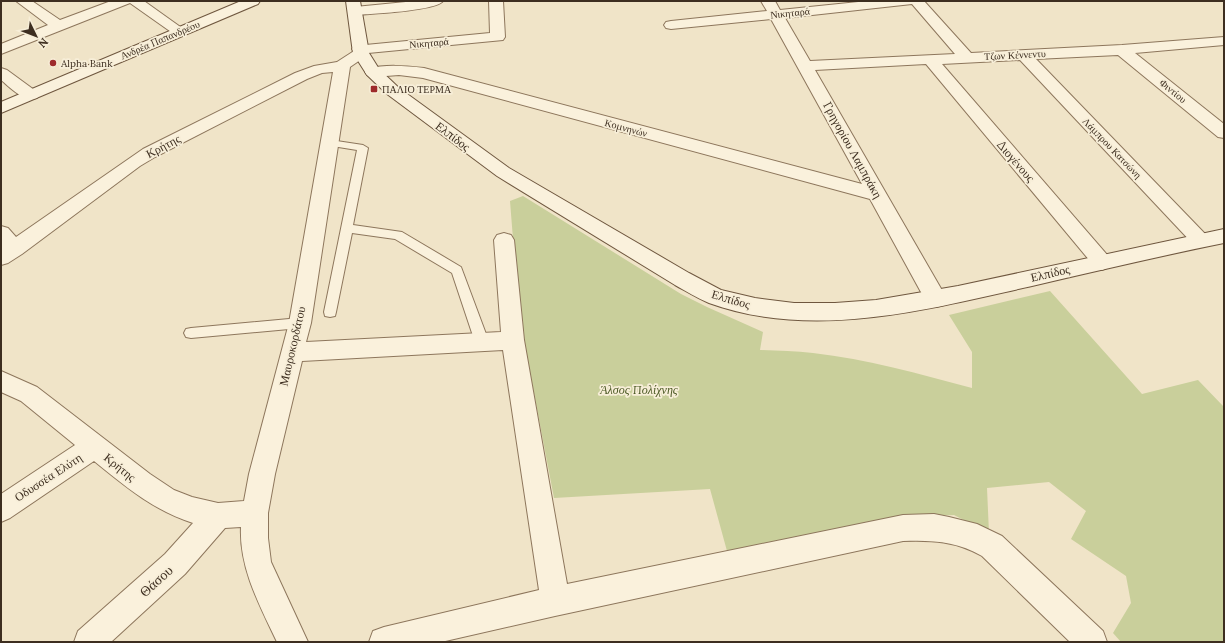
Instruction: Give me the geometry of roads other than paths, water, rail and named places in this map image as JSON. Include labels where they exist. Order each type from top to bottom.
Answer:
[{"type":"street","points":[[23,1],[59,26]]},
{"type":"street","points":[[1,49],[124,1]]},
{"type":"street","points":[[135,1],[179,32]]},
{"type":"street","name":"Ανδρέα Παπανδρέου","points":[[1,108],[253,1]]},
{"type":"street","points":[[342,66],[350,59],[365,58],[354,6],[428,4],[436,1]]},
{"type":"street","name":"Νικηταρά","points":[[365,58],[498,37],[496,1]]},
{"type":"street","name":"Νικηταρά","points":[[671,25],[772,8],[909,1]]},
{"type":"street","points":[[917,1],[966,57]]},
{"type":"street","name":"Γρηγορίου Λαμπράκη","points":[[772,8],[806,66],[936,300]]},
{"type":"street","name":"Τζων Κέννεντυ","points":[[806,66],[1122,50],[1224,41]]},
{"type":"street","name":"Φιντίου","points":[[1122,50],[1224,133]]},
{"type":"street","name":"Λάμπρου Κατσώνη","points":[[1024,55],[1201,240]]},
{"type":"street","name":"Κομνηνών","points":[[365,58],[408,71],[432,75],[878,195]]},
{"type":"street","name":"Ελπίδος","points":[[365,58],[392,90],[503,172],[682,279],[711,294],[745,304],[790,310],[850,309],[936,300],[1224,236]]},
{"type":"street","name":"Διογένους","points":[[930,59],[1102,262]]},
{"type":"street","name":"Μαυροκορδάτου","points":[[293,642],[273,602],[257,562],[254,538],[255,513],[262,474],[300,323],[342,66]]},
{"type":"street","name":"Κρήτης","points":[[8,254],[134,162],[149,153],[301,76],[319,69],[342,66]]},
{"type":"street","points":[[1,73],[31,95]]},
{"type":"street","points":[[1201,114],[1224,113]]},
{"type":"street","points":[[1,233],[8,254]]},
{"type":"street","points":[[504,240],[513,340],[555,601]]},
{"type":"street","points":[[292,352],[513,340]]},
{"type":"street","name":"Κρήτης","points":[[1,381],[29,394],[141,483],[165,499],[192,510],[218,516],[255,513]]},
{"type":"street","name":"Οδυσσέα Ελύτη","points":[[1,508],[95,446]]},
{"type":"street","name":"Θάσου","points":[[89,642],[175,564],[218,516]]},
{"type":"street","points":[[384,642],[424,631],[555,601],[903,528],[934,527],[964,533],[992,546],[1092,642]]},
{"type":"lane","points":[[330,143],[363,148],[330,312]]},
{"type":"lane","points":[[347,228],[398,235],[457,270],[482,342]]},
{"type":"lane","points":[[191,333],[300,323]]},
{"type":"place","name":"Alpha Bank","points":[[53,63]]},
{"type":"place","name":"ΠΑΛΙΟ ΤΕΡΜΑ","points":[[374,89]]},
{"type":"park label","name":"Άλσος Πολίχνης","points":[[639,389]]}]
